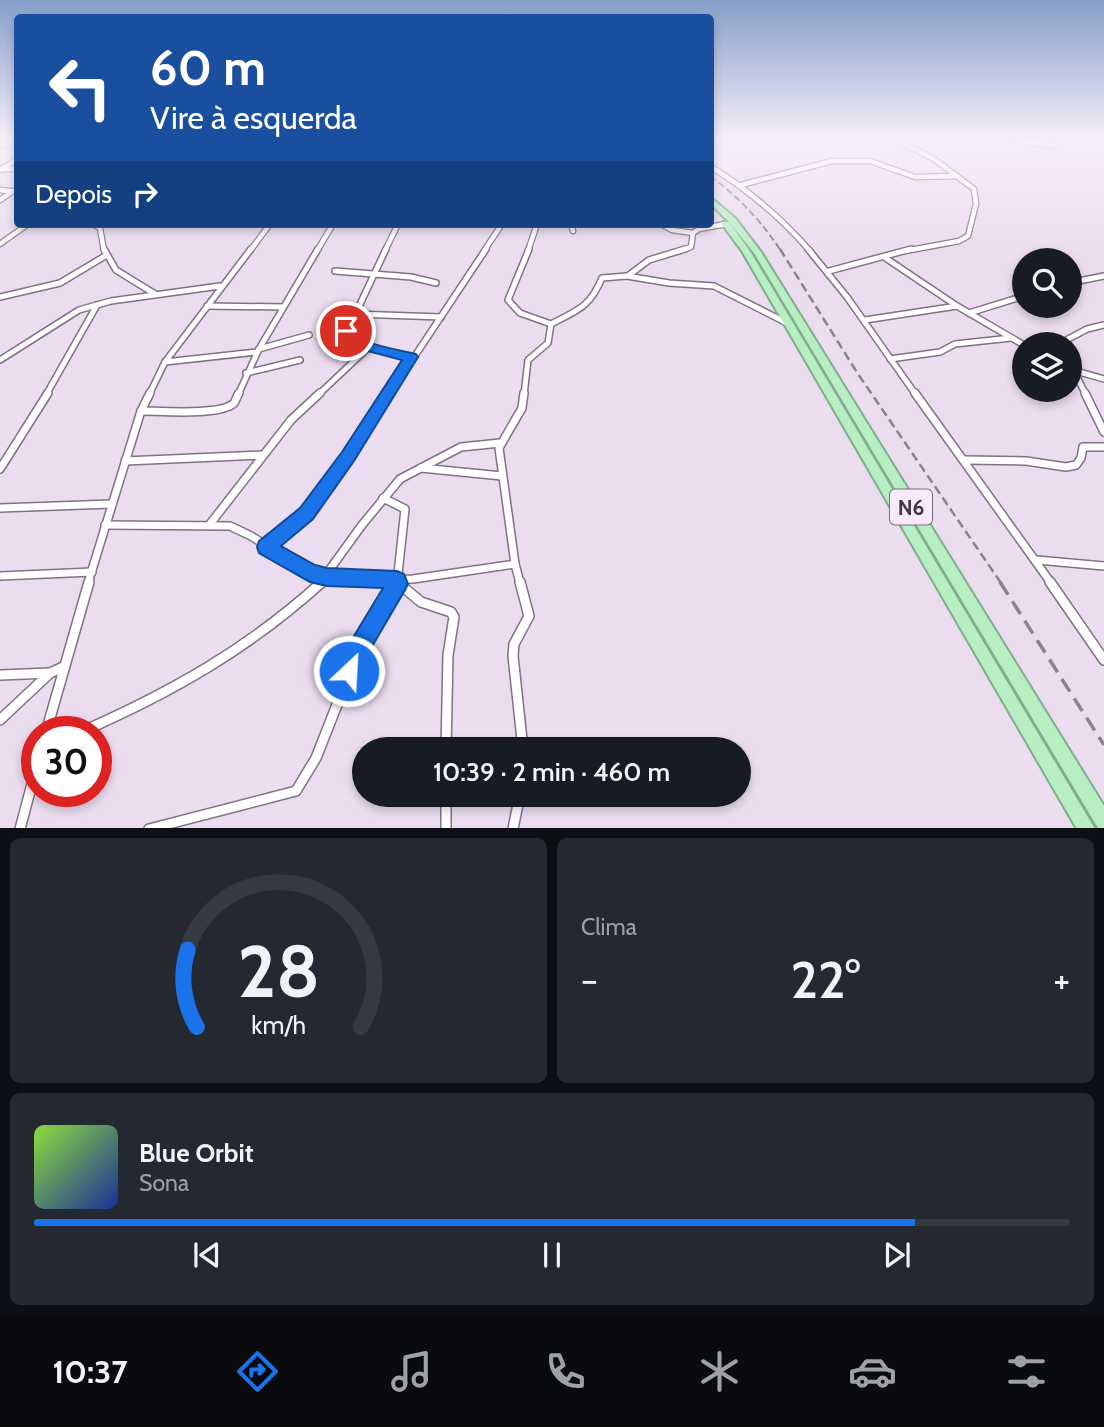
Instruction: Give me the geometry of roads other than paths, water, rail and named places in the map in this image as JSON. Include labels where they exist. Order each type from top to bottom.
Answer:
[{"type":"highway","name":"N6","points":[[714,203],[757,252],[1104,822]]},
{"type":"highway","name":"N6","points":[[714,211],[746,251],[1087,828]]},
{"type":"street","points":[[728,178],[782,218],[829,271],[1037,561],[1104,660]]},
{"type":"street","points":[[741,186],[771,178]]},
{"type":"street","points":[[829,271],[918,247],[959,242],[968,236],[972,228],[977,196],[974,189],[960,178]]},
{"type":"street","points":[[714,226],[726,224]]},
{"type":"street","points":[[0,244],[22,228]]},
{"type":"street","points":[[100,228],[104,256],[118,272],[155,294]]},
{"type":"street","points":[[50,716],[111,503],[141,411],[165,362],[220,286],[267,228]]},
{"type":"street","points":[[141,411],[200,411],[231,406],[258,350],[331,228]]},
{"type":"street","points":[[396,228],[346,334],[369,346],[411,357]]},
{"type":"street","points":[[266,547],[306,513],[348,456],[411,357],[441,317],[499,228]]},
{"type":"street","points":[[536,228],[508,300],[520,313],[551,324],[583,308],[594,298],[602,278],[627,276],[669,283],[714,286],[787,323]]},
{"type":"street","points":[[668,228],[693,233],[704,228]]},
{"type":"street","points":[[627,276],[649,260],[688,249],[692,245],[693,233]]},
{"type":"street","points":[[0,298],[60,283],[104,256]]},
{"type":"street","points":[[884,257],[1011,338]]},
{"type":"street","points":[[335,271],[374,273],[436,283]]},
{"type":"street","points":[[1082,280],[1104,276]]},
{"type":"street","points":[[0,360],[72,314],[97,305],[220,286]]},
{"type":"street","points":[[969,313],[1012,300]]},
{"type":"street","points":[[0,469],[52,386],[97,305]]},
{"type":"street","points":[[207,306],[283,307]]},
{"type":"street","points":[[865,320],[957,306]]},
{"type":"street","points":[[354,314],[441,317]]},
{"type":"street","points":[[522,737],[513,656],[514,644],[529,616],[515,564],[502,477],[500,443],[517,420],[522,408],[528,360],[548,343],[551,324]]},
{"type":"street","points":[[1081,332],[1104,325]]},
{"type":"street","points":[[165,362],[258,350],[309,335]]},
{"type":"street","points":[[890,359],[940,352],[955,344],[1011,338]]},
{"type":"street","points":[[210,524],[291,420],[369,346]]},
{"type":"street","points":[[246,373],[300,360]]},
{"type":"street","points":[[1082,373],[1104,379]]},
{"type":"street","points":[[1082,389],[1104,432]]},
{"type":"street","points":[[112,718],[152,701],[213,666],[290,611],[327,577],[383,498],[400,479],[461,447],[500,443]]},
{"type":"street","points":[[964,460],[1026,461],[1066,467],[1076,465],[1081,458],[1083,447],[1104,447]]},
{"type":"street","points":[[125,461],[262,455]]},
{"type":"street","points":[[421,468],[502,477]]},
{"type":"street","points":[[149,828],[296,791],[304,780],[359,648],[397,582],[405,509],[383,498]]},
{"type":"street","points":[[0,508],[111,503]]},
{"type":"street","points":[[105,525],[210,524],[245,531],[310,573],[327,577],[397,582],[515,564]]},
{"type":"street","points":[[1037,561],[1104,566]]},
{"type":"street","points":[[0,576],[92,572]]},
{"type":"street","points":[[397,582],[421,602],[451,612],[454,617],[448,655],[446,737]]},
{"type":"street","points":[[0,720],[50,673],[63,667]]},
{"type":"street","points":[[0,675],[50,673]]},
{"type":"street","points":[[20,828],[26,807]]},
{"type":"street","points":[[446,807],[446,828]]},
{"type":"street","points":[[513,828],[517,807]]},
{"type":"railway","points":[[714,179],[749,210],[781,251]]},
{"type":"railway","points":[[780,249],[858,374],[1001,583]]},
{"type":"railway","points":[[1000,582],[1104,745]]}]
